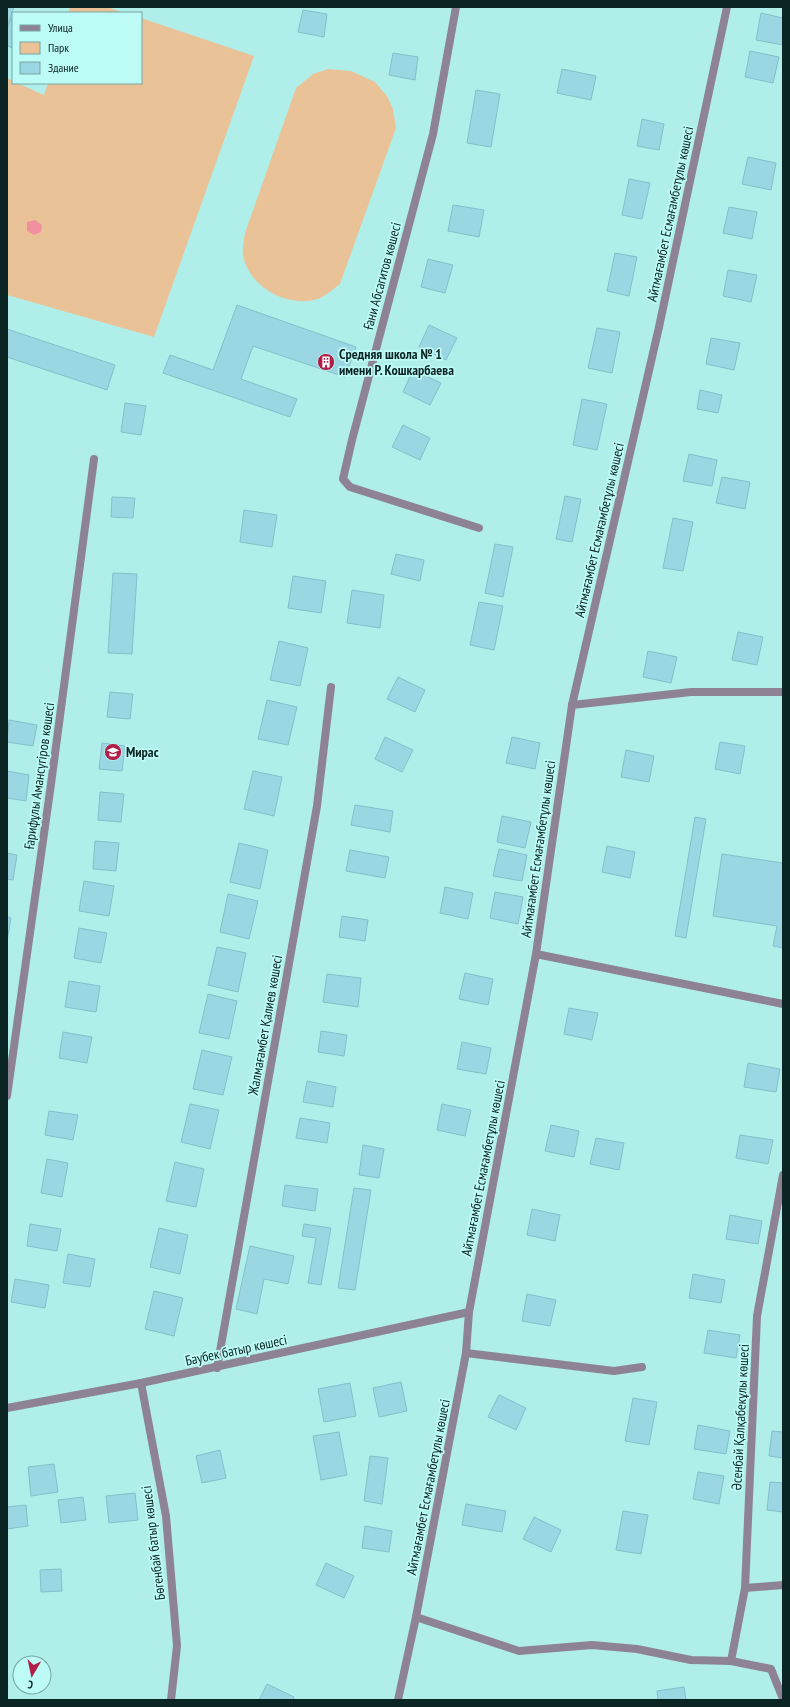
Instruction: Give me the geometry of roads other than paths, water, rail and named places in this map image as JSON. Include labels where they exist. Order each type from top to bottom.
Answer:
[{"type":"street","name":"Ғани Абсагитов көшесі","points":[[456,7],[432,134],[343,479],[350,487],[479,528]]},
{"type":"street","name":"Айтмағамбет Есмағамбетұлы көшесі","points":[[398,1700],[416,1618],[466,1353],[469,1312],[536,954],[572,706],[659,327],[727,7]]},
{"type":"street","name":"Ғарифұлы Амансүгіров көшесі","points":[[7,1096],[52,784],[94,459]]},
{"type":"street","name":"Жалмағамбет Қалиев көшесі","points":[[217,1368],[316,814],[332,686]]},
{"type":"street","points":[[572,706],[691,692],[783,692]]},
{"type":"street","points":[[536,954],[783,1004]]},
{"type":"street","name":"Әсенбай Қалқабекұлы көшесі","points":[[731,1661],[745,1588],[758,1316],[783,1175]]},
{"type":"street","name":"Баубек батыр көшесі","points":[[7,1408],[217,1368],[469,1312]]},
{"type":"street","points":[[466,1353],[614,1370],[642,1367]]},
{"type":"street","name":"Бөгенбай батыр көшесі","points":[[141,1383],[166,1516],[177,1646],[171,1700]]},
{"type":"street","points":[[745,1588],[783,1585]]},
{"type":"street","points":[[416,1618],[519,1651],[592,1645],[637,1649],[691,1660],[731,1661],[771,1669],[783,1699]]},
{"type":"place","name":"Средняя школа № 1 имени Р. Кошкарбаева","points":[[326,362]]},
{"type":"place","name":"Мирас","points":[[113,752]]}]
